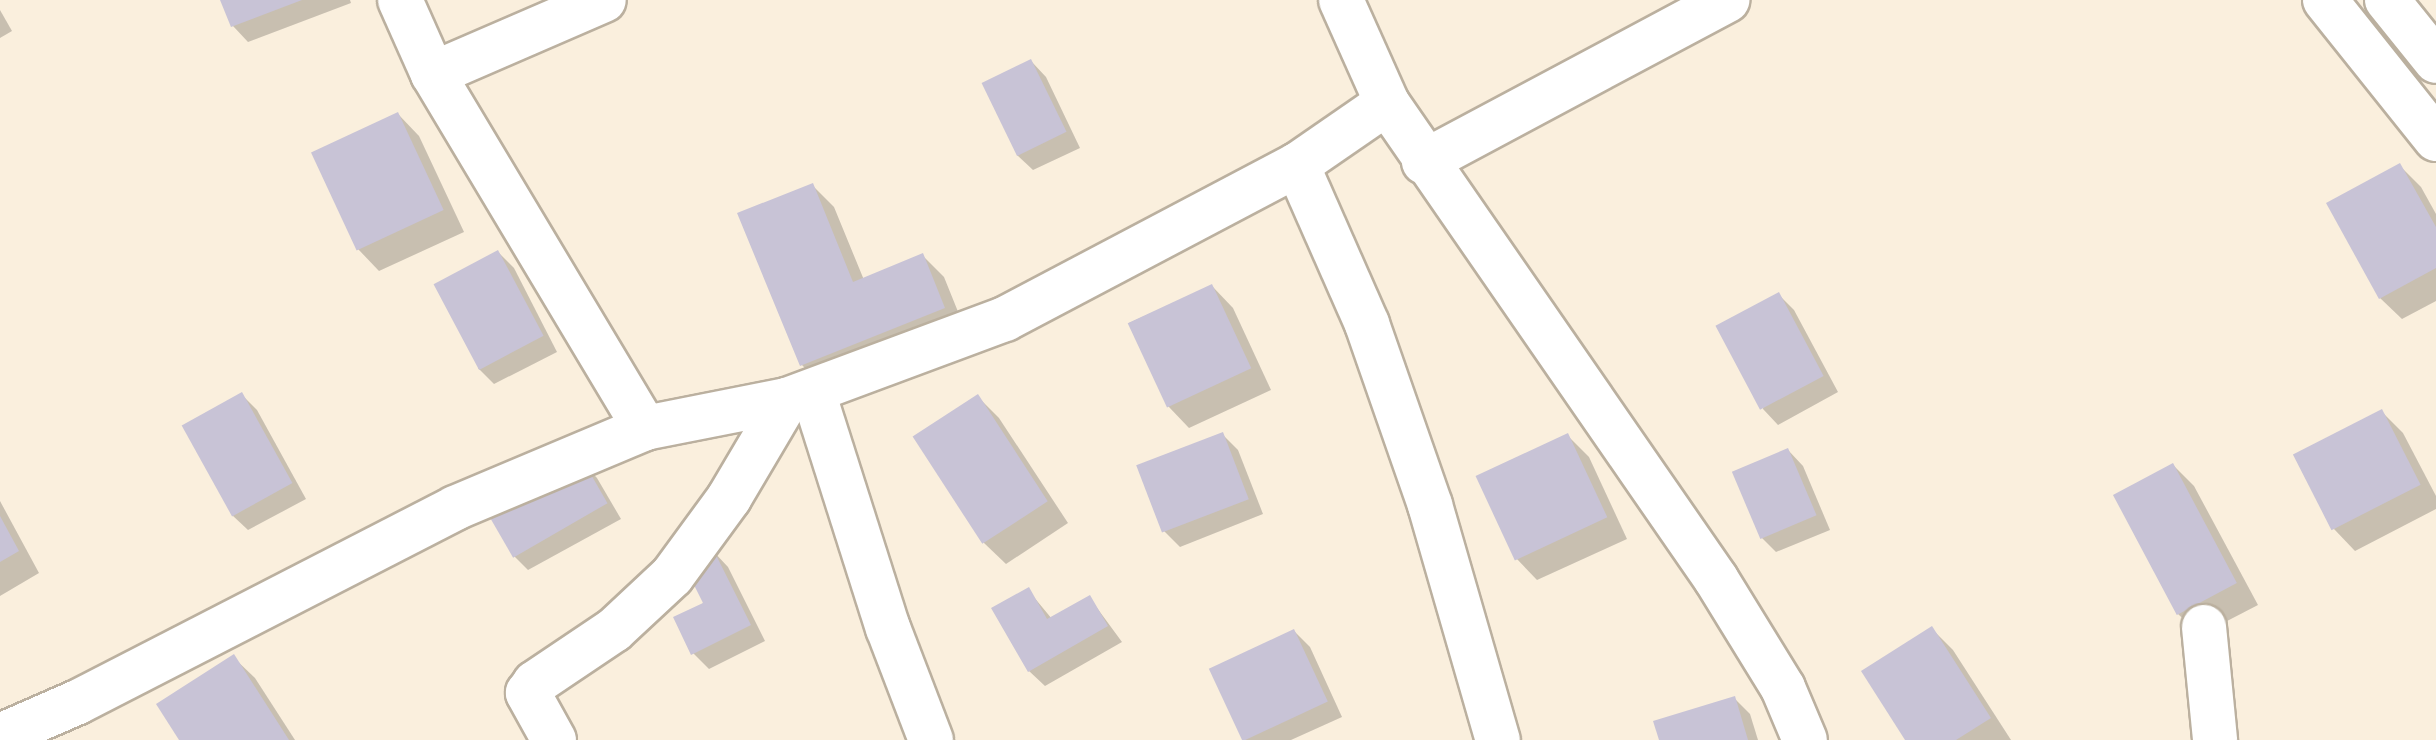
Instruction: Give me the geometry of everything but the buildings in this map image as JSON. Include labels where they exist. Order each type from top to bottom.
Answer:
[{"type":"street","points":[[400,0],[433,74],[645,428]]},
{"type":"street","points":[[433,74],[604,0]]},
{"type":"street","points":[[1341,0],[1387,103],[1424,162],[1716,579],[1783,688],[1805,740]]},
{"type":"street","points":[[1424,162],[1728,0]]},
{"type":"street","points":[[2325,0],[2436,139]]},
{"type":"street","points":[[2387,0],[2436,61]]},
{"type":"street","points":[[0,736],[78,702],[455,508],[645,428],[800,396],[1005,319],[1297,165],[1387,103]]},
{"type":"street","points":[[1297,165],[1383,369],[1430,505],[1498,740]]},
{"type":"street","points":[[554,740],[528,693],[551,669],[614,630],[672,576],[800,396]]},
{"type":"street","points":[[800,396],[931,740]]},
{"type":"street","points":[[2204,627],[2215,740]]}]
